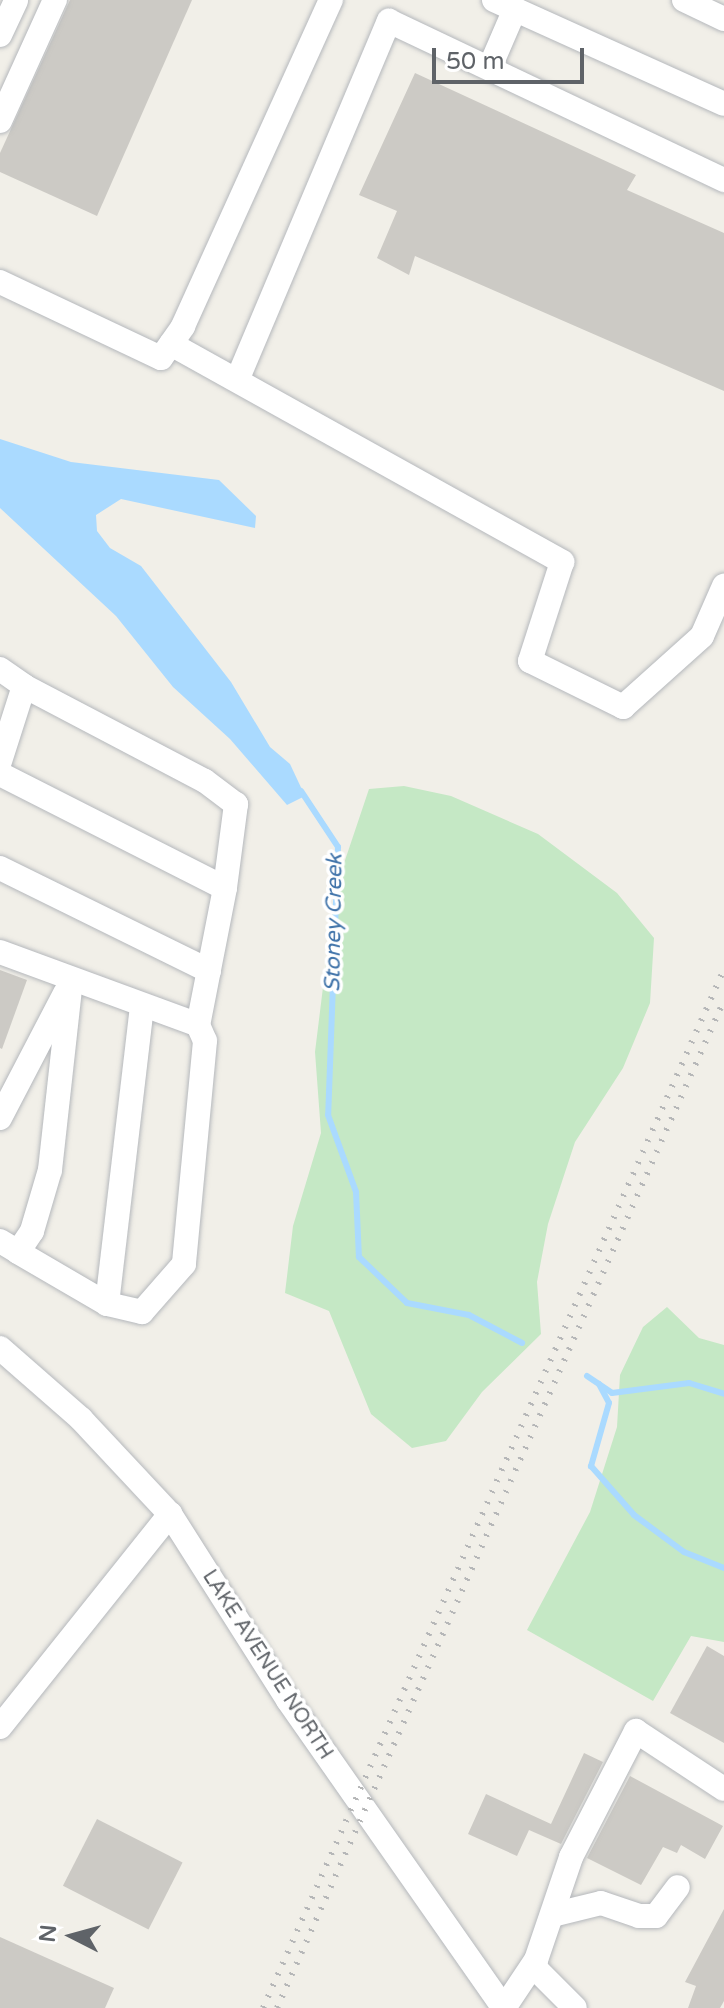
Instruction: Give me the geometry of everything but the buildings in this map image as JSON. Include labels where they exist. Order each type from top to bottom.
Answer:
[{"type":"street","points":[[0,35],[16,0]]},
{"type":"street","points":[[0,121],[55,0]]},
{"type":"street","points":[[0,282],[161,358],[171,344],[331,0]]},
{"type":"street","points":[[684,0],[724,19]]},
{"type":"street","points":[[490,67],[504,5],[724,104]]},
{"type":"street","points":[[238,378],[389,21],[724,180]]},
{"type":"street","points":[[171,344],[238,378],[562,562],[530,661],[623,707],[702,636],[724,586]]},
{"type":"street","points":[[0,669],[24,686],[205,781],[236,804],[225,888],[198,1025],[205,1041],[184,1264],[142,1312],[107,1304],[9,1246],[32,1231],[50,1170],[71,980]]},
{"type":"street","points":[[0,761],[24,686]]},
{"type":"street","points":[[0,774],[225,888]]},
{"type":"street","points":[[0,868],[209,971]]},
{"type":"street","points":[[0,952],[142,1008],[198,1025]]},
{"type":"street","points":[[0,1118],[71,980]]},
{"type":"street","points":[[107,1304],[142,1008]]},
{"type":"street","name":"LAKE AVENUE NORTH","points":[[0,1348],[81,1419],[170,1514],[297,1713],[504,2008]]},
{"type":"street","points":[[0,1727],[170,1514]]},
{"type":"street","points":[[504,2008],[533,1966],[571,1857],[636,1731],[724,1789]]},
{"type":"street","points":[[552,1915],[601,1903],[639,1916],[656,1916],[678,1887]]},
{"type":"street","points":[[533,1966],[575,2008]]},
{"type":"green space","points":[[404,786],[451,796],[538,834],[617,893],[654,938],[650,1003],[623,1068],[575,1142],[548,1224],[537,1282],[541,1334],[482,1392],[446,1441],[412,1448],[371,1414],[329,1311],[285,1293],[293,1226],[321,1133],[315,1052],[335,890],[369,789]]},
{"type":"green space","points":[[667,1307],[699,1338],[724,1345],[724,1642],[691,1636],[653,1701],[527,1630],[590,1512],[617,1427],[620,1375],[643,1327]]},
{"type":"water","points":[[0,439],[71,462],[219,480],[256,516],[255,528],[121,499],[96,515],[97,531],[110,548],[141,566],[231,682],[270,747],[290,764],[305,796],[287,805],[230,739],[173,687],[116,616],[0,508]]},
{"type":"waterway","name":"Stoney Creek","points":[[301,791],[338,847],[328,1115],[356,1192],[359,1257],[407,1303],[469,1315],[522,1343]]},
{"type":"waterway","name":"Stoney Creek","points":[[587,1376],[612,1393],[689,1383],[724,1394]]},
{"type":"waterway","points":[[599,1384],[609,1403],[591,1466],[634,1515],[684,1552],[724,1568]]},
{"type":"railway","points":[[263,2008],[724,969]]},
{"type":"railway","points":[[277,2008],[724,1000]]}]
